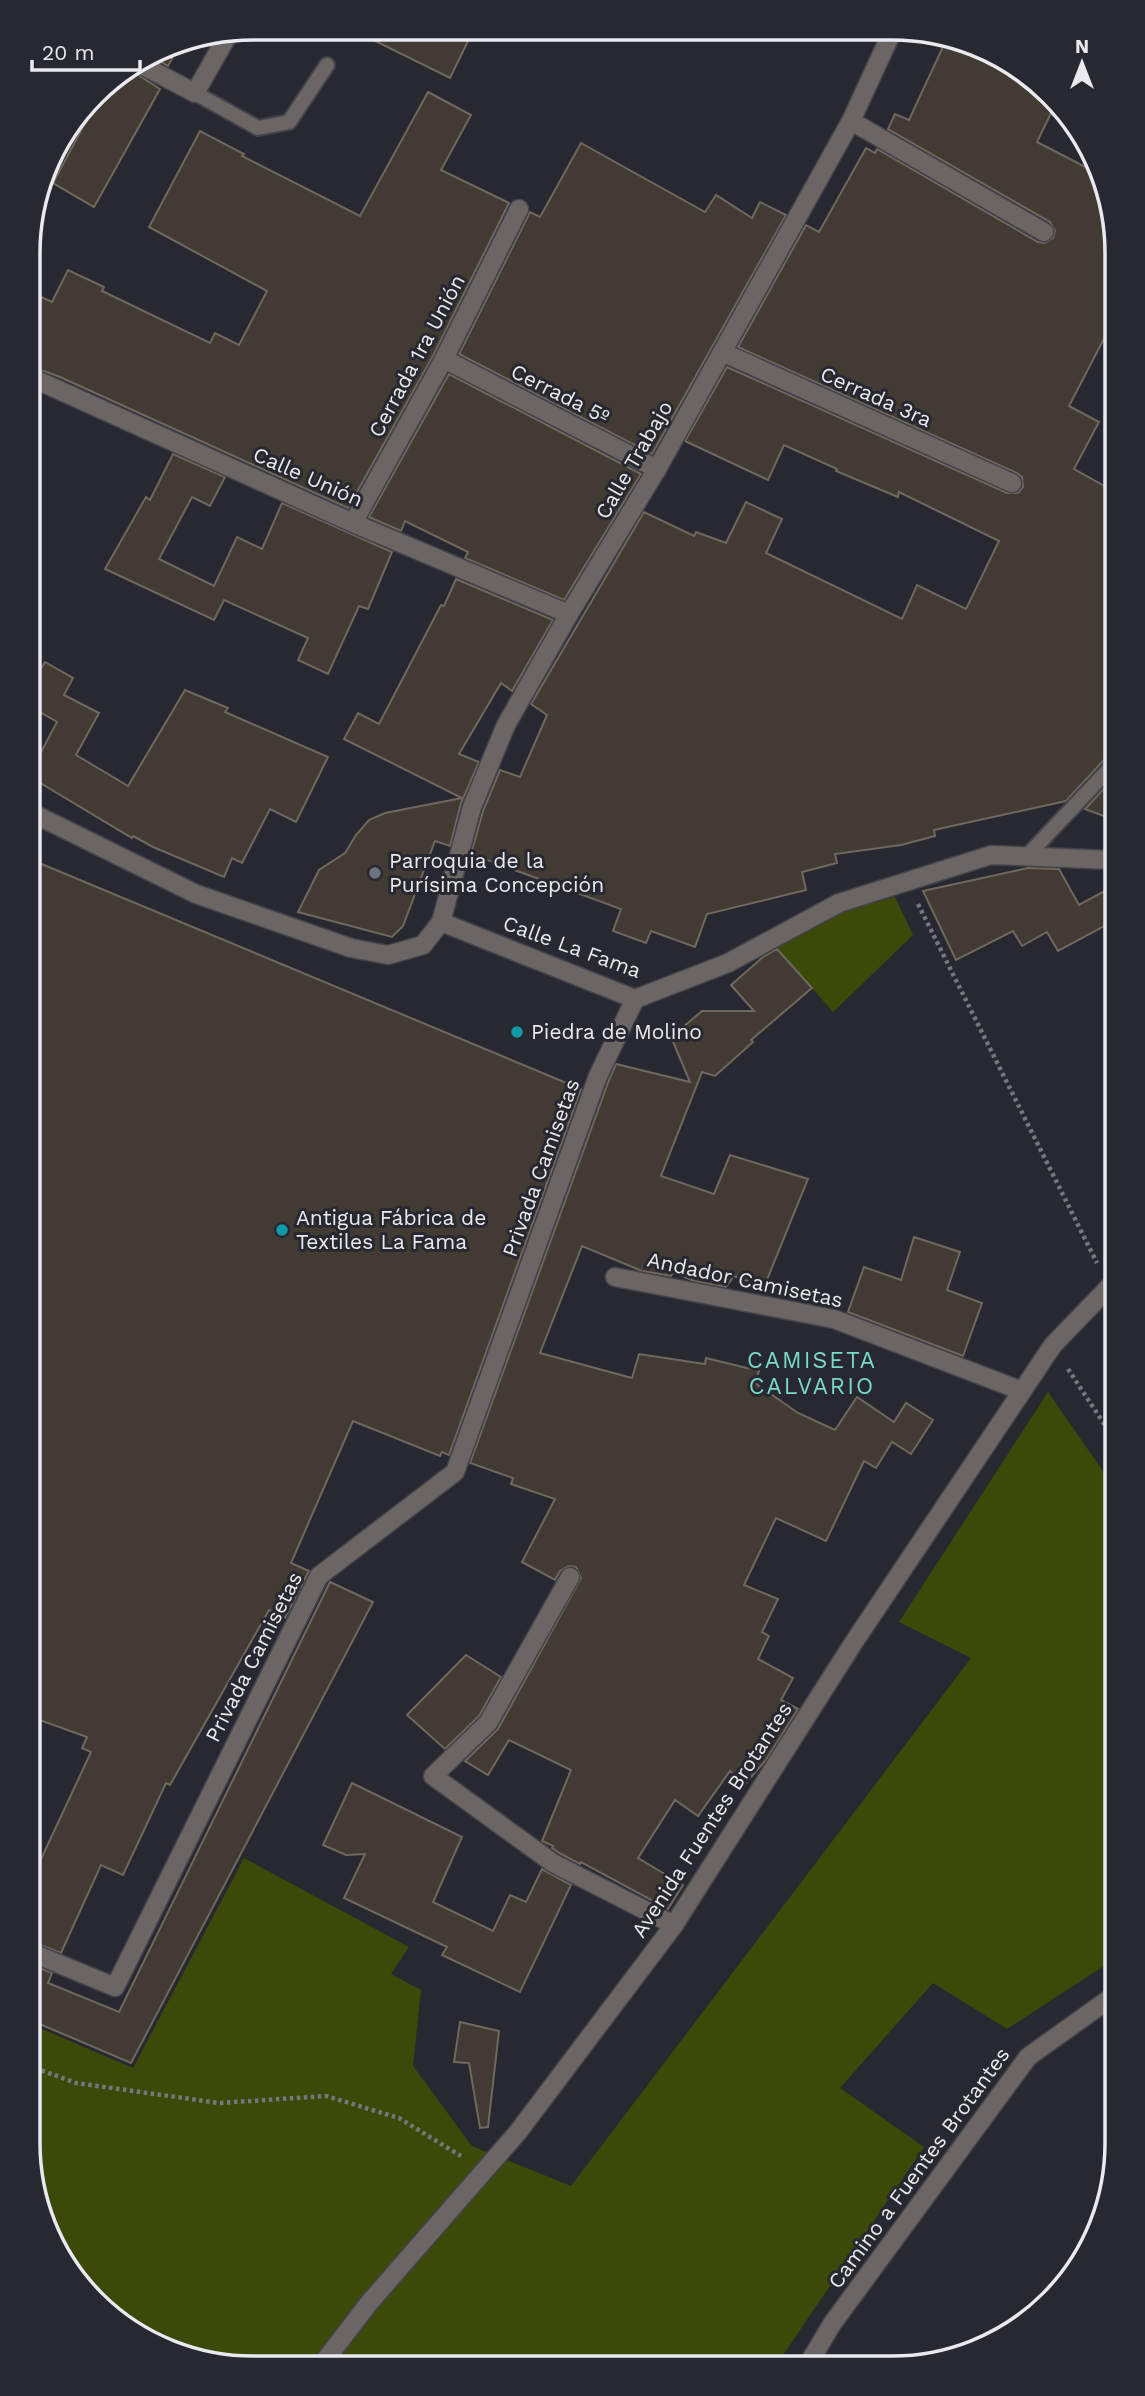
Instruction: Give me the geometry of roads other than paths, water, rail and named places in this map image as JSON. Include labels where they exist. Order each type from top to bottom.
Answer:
[{"type":"street","points":[[881,40],[882,53]]},
{"type":"street","name":"Calle Trabajo","points":[[441,922],[472,807],[506,725],[569,614],[657,469],[851,121],[888,40]]},
{"type":"street","points":[[148,68],[195,93],[223,43]]},
{"type":"street","points":[[851,121],[1044,232]]},
{"type":"street","name":"Cerrada 1ra Unión","points":[[353,523],[443,359],[519,209]]},
{"type":"street","name":"Cerrada 3ra","points":[[722,352],[1012,483]]},
{"type":"street","name":"Cerrada 5º","points":[[443,359],[657,469]]},
{"type":"street","name":"Calle Unión","points":[[41,382],[353,523],[569,614]]},
{"type":"street","points":[[41,817],[196,894],[351,948],[388,956],[423,945],[441,922]]},
{"type":"street","name":"Calle La Fama","points":[[441,922],[635,999],[728,963],[839,903],[991,855],[1105,860]]},
{"type":"street","name":"Privada Camisetas","points":[[40,1956],[115,1987],[319,1576],[456,1472],[598,1076],[635,999]]},
{"type":"street","name":"Andador Camisetas","points":[[615,1277],[834,1319],[1022,1391]]},
{"type":"street","name":"Avenida Fuentes Brotantes","points":[[328,2356],[369,2304],[518,2132],[674,1925],[854,1642],[1053,1345],[1104,1294]]},
{"type":"street","points":[[570,1577],[488,1723],[433,1776],[553,1863],[674,1925]]},
{"type":"street","name":"Camino a Fuentes Brotantes","points":[[813,2356],[832,2325],[1028,2057],[1104,2003]]},
{"type":"lane","points":[[195,93],[258,128],[289,122],[327,65]]},
{"type":"lane","points":[[1027,856],[1105,774]]},
{"type":"place","name":"Parroquia de la Purísima Concepción","points":[[375,873]]},
{"type":"place","name":"Piedra de Molino","points":[[517,1032]]},
{"type":"place","name":"Antigua Fábrica de Textiles La Fama","points":[[282,1230]]},
{"type":"district","name":"CAMISETA CALVARIO","points":[[812,1373]]}]
